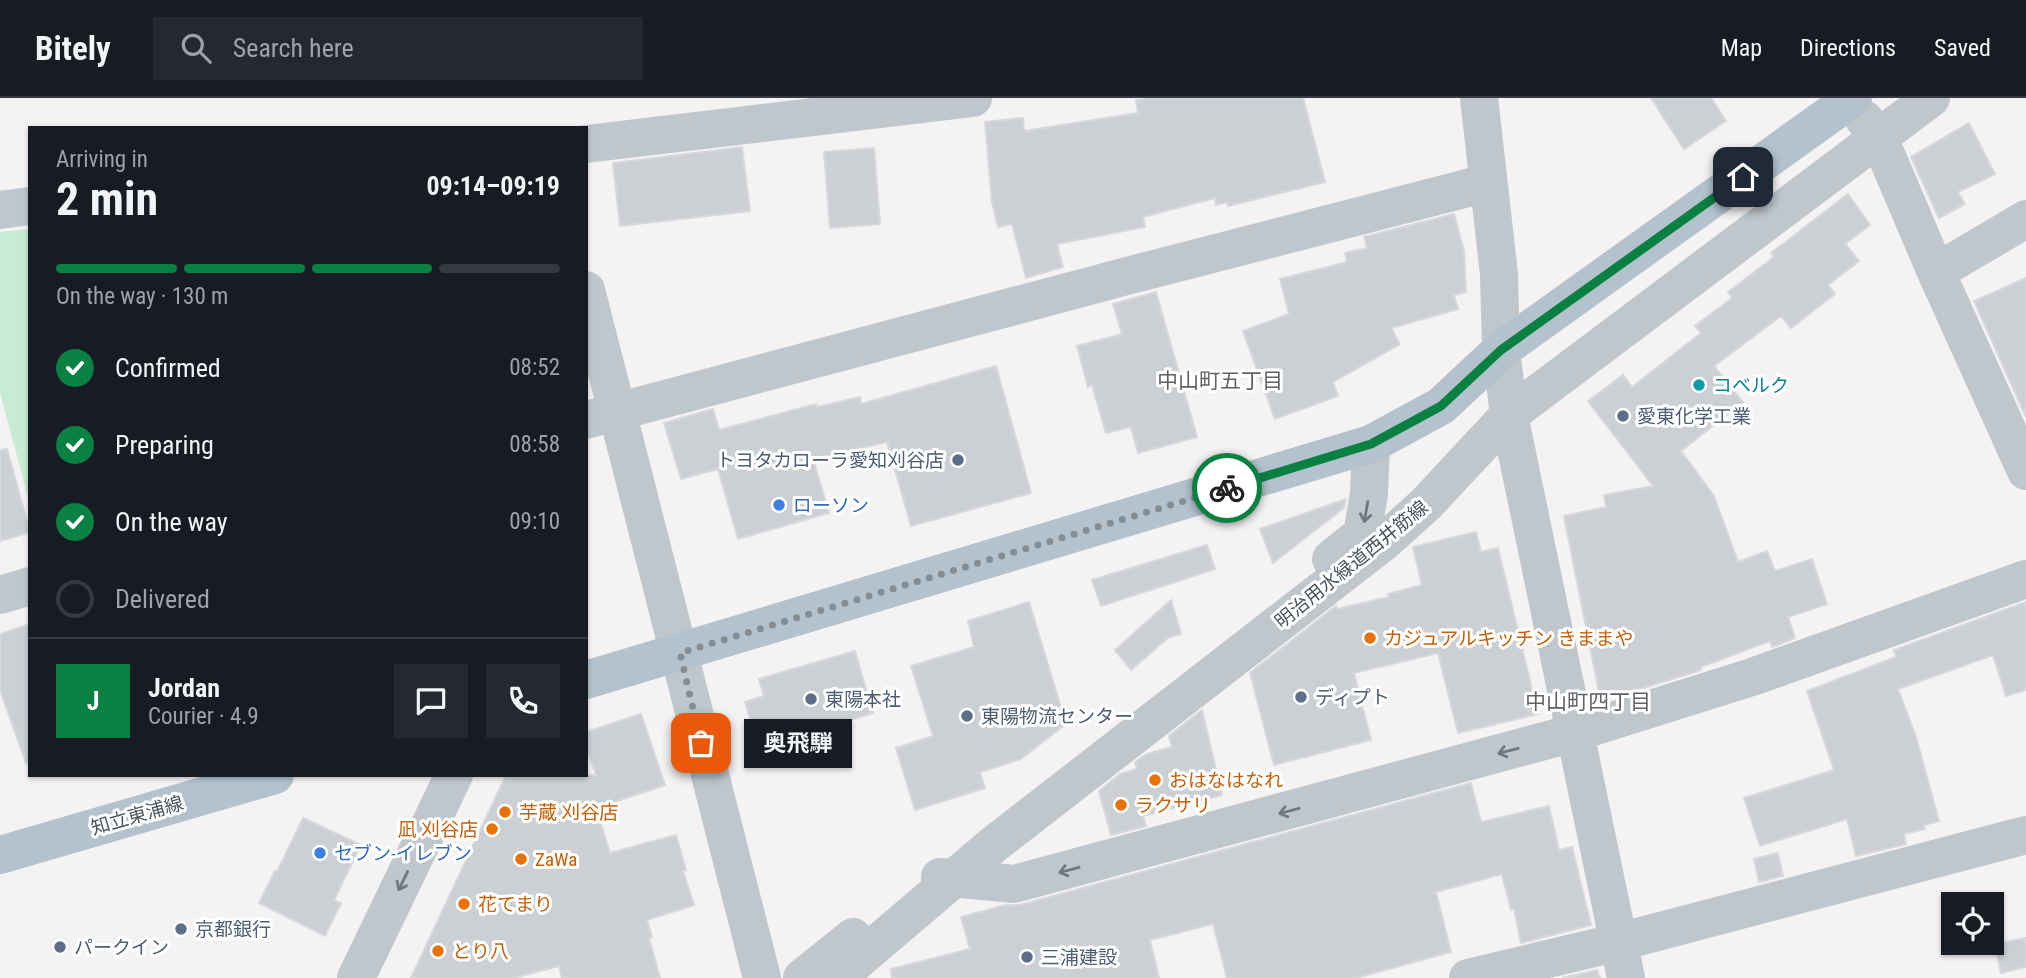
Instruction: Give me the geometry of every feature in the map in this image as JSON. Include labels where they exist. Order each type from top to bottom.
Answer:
[{"type":"main road","points":[[588,679],[1371,444],[1441,406],[1501,350],[1851,99]]},
{"type":"main road","name":"知立東浦線","points":[[0,855],[265,777]]},
{"type":"street","points":[[588,144],[973,98]]},
{"type":"street","points":[[1479,98],[1499,274],[1501,350],[1509,415],[1622,960]]},
{"type":"street","name":"明治用水緑道西井筋線","points":[[837,978],[942,877],[992,845],[1385,541],[1426,504],[1509,415],[1931,98]]},
{"type":"street","points":[[1851,99],[1879,138],[2026,471]]},
{"type":"street","points":[[603,415],[1487,183]]},
{"type":"street","points":[[0,209],[28,206]]},
{"type":"street","points":[[1936,272],[2026,219]]},
{"type":"street","points":[[588,305],[603,415],[680,653],[687,692],[762,978]]},
{"type":"street","points":[[802,978],[942,877],[1362,534],[1369,494],[1371,444]]},
{"type":"street","points":[[942,877],[1014,884],[1574,733],[1752,677],[2026,579]]},
{"type":"street","points":[[0,594],[28,587]]},
{"type":"street","points":[[356,978],[453,777]]},
{"type":"street","points":[[1468,978],[1622,960],[2026,835]]},
{"type":"green space","points":[[28,229],[28,497],[0,393],[0,232]]},
{"type":"building","points":[[1303,98],[1325,182],[1228,206],[1227,202],[1216,205],[1215,198],[1143,217],[1145,227],[1057,244],[1063,267],[1026,278],[1012,224],[998,227],[992,202],[985,122],[1023,118],[1024,131],[1138,113],[1136,100]]},
{"type":"building","points":[[1651,98],[1711,98],[1726,121],[1684,149]]},
{"type":"building","points":[[1969,123],[1995,174],[1958,192],[1965,204],[1939,218],[1911,157]]},
{"type":"building","points":[[742,147],[750,211],[620,226],[613,163]]},
{"type":"building","points":[[874,148],[880,224],[830,228],[824,152]]},
{"type":"building","points":[[1848,194],[1870,225],[1845,244],[1859,261],[1828,285],[1835,294],[1791,328],[1781,316],[1714,366],[1743,402],[1681,451],[1714,496],[1738,562],[1767,551],[1775,571],[1812,559],[1827,604],[1788,617],[1795,638],[1772,647],[1770,641],[1701,667],[1701,670],[1640,689],[1600,697],[1564,516],[1606,507],[1604,495],[1653,486],[1588,401],[1623,375],[1632,387],[1701,333],[1695,326],[1732,298],[1728,292],[1774,257],[1771,253]]},
{"type":"building","points":[[1454,214],[1464,251],[1466,292],[1454,295],[1458,309],[1391,328],[1400,344],[1333,382],[1338,396],[1275,419],[1243,331],[1289,314],[1280,279],[1347,262],[1345,253],[1367,248],[1364,237]]},
{"type":"building","points":[[2026,278],[2026,417],[1974,301]]},
{"type":"building","points":[[1156,292],[1197,437],[1138,453],[1131,427],[1106,433],[1092,385],[1088,387],[1077,346],[1122,334],[1113,304]]},
{"type":"building","points":[[996,366],[1031,493],[911,526],[887,442],[813,459],[829,513],[738,539],[718,469],[681,479],[664,423],[713,409],[719,430],[816,404],[817,407],[860,397],[861,404]]},
{"type":"building","points":[[7,449],[28,533],[0,541],[0,450]]},
{"type":"building","points":[[1346,499],[1344,508],[1273,563],[1260,529]]},
{"type":"building","points":[[1476,532],[1481,552],[1498,548],[1538,714],[1458,733],[1438,653],[1354,673],[1371,740],[1274,765],[1250,673],[1336,606],[1337,609],[1389,597],[1388,594],[1422,585],[1413,547]]},
{"type":"building","points":[[1207,545],[1215,569],[1101,606],[1092,580]]},
{"type":"building","points":[[1171,600],[1181,634],[1169,637],[1131,670],[1115,650]]},
{"type":"building","points":[[1029,602],[1066,724],[1021,759],[980,772],[985,788],[915,810],[896,748],[933,736],[911,666],[974,647],[968,621]]},
{"type":"building","points":[[2026,602],[2026,690],[2006,696],[1993,655],[1898,689],[1916,737],[1939,821],[1924,825],[1925,829],[1904,834],[1906,844],[1856,856],[1847,819],[1760,846],[1744,798],[1834,770],[1807,691],[1896,657],[1894,650]]},
{"type":"building","points":[[28,625],[28,763],[0,690],[0,634]]},
{"type":"building","points":[[855,651],[873,713],[759,747],[745,702],[764,696],[759,679]]},
{"type":"building","points":[[1202,710],[1222,795],[1143,816],[1146,826],[1111,835],[1099,791],[1120,774],[1137,769],[1135,762],[1147,754],[1172,747],[1169,736]]},
{"type":"building","points":[[641,714],[665,785],[596,808],[610,853],[676,835],[686,870],[683,871],[694,905],[647,920],[660,978],[562,978],[559,966],[514,978],[411,978],[505,777],[596,775],[588,753],[588,731]]},
{"type":"building","points":[[1471,783],[1481,822],[1549,806],[1559,850],[1572,847],[1591,925],[1521,943],[1514,909],[1511,910],[1502,874],[1436,892],[1451,952],[1356,978],[1227,978],[1213,924],[1150,940],[1159,978],[892,978],[891,969],[970,949],[961,917],[1006,905],[1020,905]]},
{"type":"building","points":[[303,818],[361,845],[334,900],[341,903],[325,936],[259,903]]},
{"type":"building","points":[[1778,853],[1783,876],[1759,882],[1754,859]]},
{"type":"building","points":[[2026,938],[2026,967],[2001,973],[1997,955],[2004,955],[2004,942]]},
{"type":"building","points":[[1597,970],[1600,978],[1562,978]]},
{"type":"way so far","points":[[701,743],[680,653],[1227,488]]},
{"type":"place","name":"コベルク","points":[[1699,385]]},
{"type":"place","name":"愛東化学工業","points":[[1623,416]]},
{"type":"place","name":"トヨタカローラ愛知刈谷店","points":[[958,460]]},
{"type":"place","name":"ローソン","points":[[779,505]]},
{"type":"place","name":"カジュアルキッチン きままや","points":[[1370,638]]},
{"type":"place","name":"ディプト","points":[[1301,697]]},
{"type":"place","name":"東陽本社","points":[[811,699]]},
{"type":"place","name":"東陽物流センター","points":[[967,716]]},
{"type":"place","name":"奥飛騨","points":[[701,743]]},
{"type":"place","name":"おはなはなれ","points":[[1155,780]]},
{"type":"place","name":"ラクサリ","points":[[1121,805]]},
{"type":"place","name":"芋蔵 刈谷店","points":[[505,812]]},
{"type":"place","name":"凪 刈谷店","points":[[492,829]]},
{"type":"place","name":"セブン-イレブン","points":[[320,853]]},
{"type":"place","name":"ZaWa","points":[[521,859]]},
{"type":"place","name":"花てまり","points":[[464,904]]},
{"type":"place","name":"京都銀行","points":[[181,929]]},
{"type":"place","name":"パークイン","points":[[60,947]]},
{"type":"place","name":"とり八","points":[[438,951]]},
{"type":"place","name":"三浦建設","points":[[1027,957]]},
{"type":"district","name":"中山町五丁目","points":[[1220,381]]},
{"type":"district","name":"中山町四丁目","points":[[1588,702]]},
{"type":"route","points":[[1227,488],[1371,444],[1441,406],[1501,350],[1743,177]]}]
